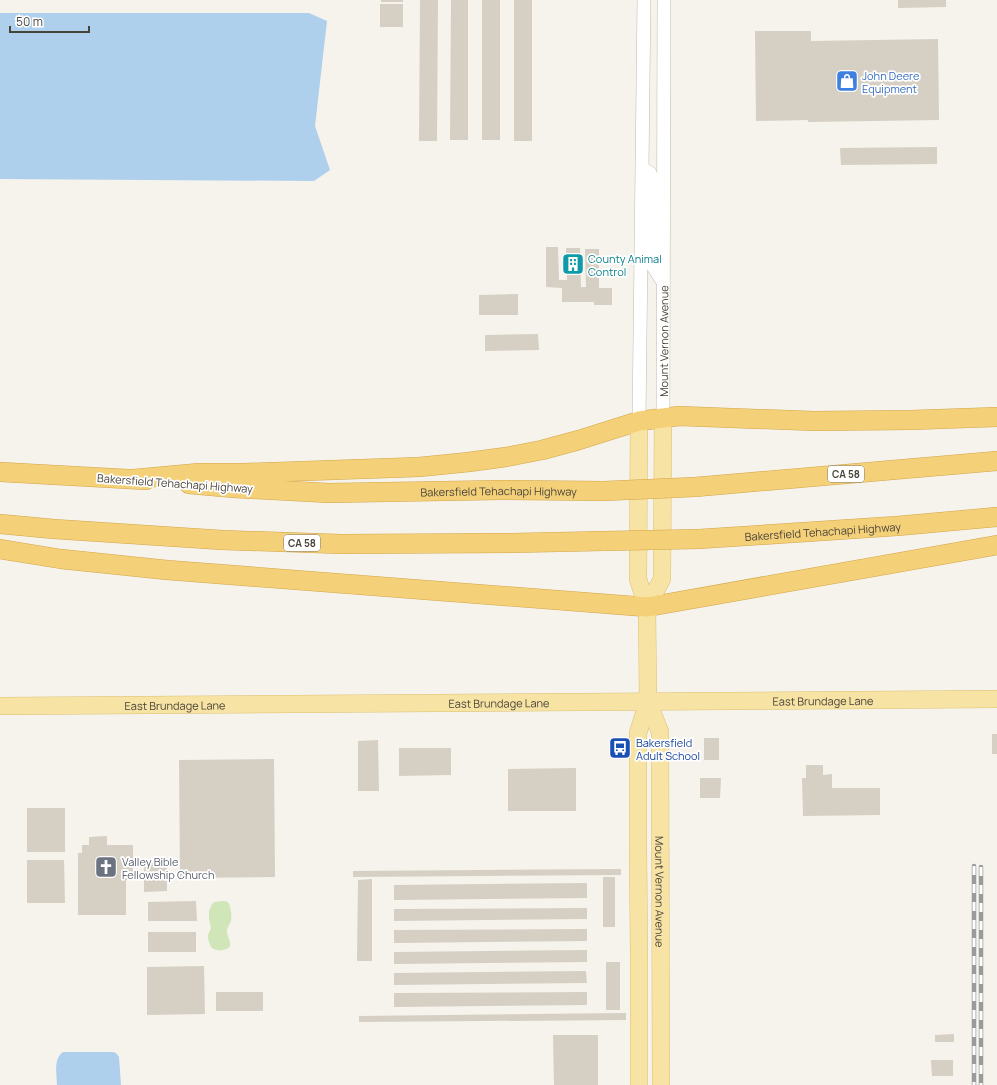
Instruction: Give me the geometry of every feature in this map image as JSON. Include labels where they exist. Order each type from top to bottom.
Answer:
[{"type":"highway","points":[[134,479],[199,473],[244,473],[419,467],[469,462],[542,450],[639,421],[679,416],[814,421],[997,418]]},
{"type":"highway","name":"Bakersfield Tehachapi Highway","points":[[0,472],[134,479],[234,488],[329,493],[501,490],[604,491],[695,488],[997,461]]},
{"type":"highway","name":"Bakersfield Tehachapi Highway","points":[[0,524],[222,540],[341,544],[511,544],[699,539],[897,526],[997,517]]},
{"type":"highway","points":[[0,549],[61,559],[160,570],[647,607],[997,545]]},
{"type":"main road","name":"Mount Vernon Avenue","points":[[647,607],[662,579],[663,418]]},
{"type":"main road","name":"Mount Vernon Avenue","points":[[639,421],[638,579],[647,607],[648,701],[638,733],[639,1083]]},
{"type":"main road","name":"East Brundage Lane","points":[[0,706],[997,699]]},
{"type":"main road","name":"Mount Vernon Avenue","points":[[648,701],[660,732],[661,1083]]},
{"type":"main road","points":[[639,1083],[661,1083]]},
{"type":"street","name":"Mount Vernon Avenue","points":[[639,421],[644,0]]},
{"type":"street","name":"Mount Vernon Avenue","points":[[663,418],[664,0]]},
{"type":"street","points":[[643,169],[650,173],[653,180],[652,265],[663,282]]},
{"type":"green space","points":[[214,902],[228,902],[231,911],[231,921],[227,930],[230,945],[227,949],[218,950],[211,947],[208,939],[211,928],[209,911]]},
{"type":"water","points":[[0,13],[309,13],[327,21],[315,126],[330,170],[314,181],[0,179]]},
{"type":"water","points":[[63,1052],[116,1053],[119,1057],[121,1085],[57,1085],[57,1063]]},
{"type":"building","points":[[381,0],[403,0],[403,2],[381,2]]},
{"type":"building","points":[[420,0],[438,0],[437,141],[419,141]]},
{"type":"building","points":[[451,0],[468,0],[468,140],[450,140]]},
{"type":"building","points":[[482,0],[500,0],[500,140],[482,140]]},
{"type":"building","points":[[514,0],[532,0],[532,141],[514,141]]},
{"type":"building","points":[[898,0],[946,0],[946,7],[898,8]]},
{"type":"building","points":[[380,4],[403,4],[403,27],[380,27]]},
{"type":"building","name":"John Deere Equipment","points":[[755,31],[811,31],[811,41],[938,39],[939,120],[808,122],[808,120],[756,121]]},
{"type":"building","points":[[937,147],[937,164],[841,165],[840,148]]},
{"type":"building","name":"County Animal Control","points":[[546,247],[558,247],[559,280],[567,280],[566,248],[580,248],[581,287],[586,287],[585,249],[599,249],[599,288],[612,288],[612,305],[594,305],[594,302],[562,302],[562,288],[546,287]]},
{"type":"building","points":[[518,294],[518,315],[479,315],[479,295]]},
{"type":"building","points":[[538,334],[539,350],[485,351],[485,335]]},
{"type":"building","points":[[992,734],[997,734],[997,754],[992,754]]},
{"type":"building","points":[[704,738],[719,738],[719,760],[704,760]]},
{"type":"building","points":[[378,740],[379,791],[358,791],[358,741]]},
{"type":"building","points":[[399,748],[451,748],[451,775],[399,776]]},
{"type":"building","points":[[274,759],[275,877],[180,878],[179,760]]},
{"type":"building","points":[[806,765],[823,765],[823,775],[832,774],[832,788],[880,788],[880,815],[803,816],[802,778],[806,778]]},
{"type":"building","points":[[576,768],[576,811],[508,811],[508,769]]},
{"type":"building","points":[[700,778],[721,778],[720,798],[700,798]]},
{"type":"building","points":[[27,808],[65,808],[65,852],[27,852]]},
{"type":"building","name":"Valley Bible Fellowship Church","points":[[107,836],[107,845],[133,845],[133,880],[126,880],[126,915],[78,915],[78,853],[82,853],[82,845],[89,845],[89,837]]},
{"type":"building","points":[[27,860],[64,860],[65,903],[27,903]]},
{"type":"building","points":[[144,863],[167,863],[167,891],[144,892]]},
{"type":"building","points":[[621,869],[621,875],[353,877],[353,871]]},
{"type":"building","points":[[603,877],[615,877],[615,927],[603,927]]},
{"type":"building","points":[[372,879],[372,961],[357,961],[358,880]]},
{"type":"building","points":[[587,883],[587,898],[394,900],[394,885]]},
{"type":"building","points":[[196,901],[197,921],[148,921],[148,902]]},
{"type":"building","points":[[587,908],[587,919],[394,921],[394,909]]},
{"type":"building","points":[[587,929],[587,941],[394,943],[394,930]]},
{"type":"building","points":[[148,932],[196,932],[196,952],[148,952]]},
{"type":"building","points":[[587,950],[587,962],[394,964],[394,952]]},
{"type":"building","points":[[606,962],[620,962],[620,1010],[606,1010]]},
{"type":"building","points":[[204,966],[205,1014],[147,1015],[147,967]]},
{"type":"building","points":[[586,971],[587,983],[394,985],[394,973]]},
{"type":"building","points":[[216,992],[263,992],[263,1011],[216,1011]]},
{"type":"building","points":[[587,992],[587,1005],[394,1007],[394,993]]},
{"type":"building","points":[[626,1013],[626,1020],[359,1022],[359,1016]]},
{"type":"building","points":[[954,1034],[954,1042],[935,1042],[935,1035]]},
{"type":"building","points":[[553,1035],[598,1035],[598,1085],[554,1085]]},
{"type":"building","points":[[931,1060],[953,1060],[953,1076],[932,1076]]},
{"type":"railway","points":[[974,866],[974,1085]]},
{"type":"railway","points":[[981,867],[981,1085]]},
{"type":"place","name":"John Deere Equipment","points":[[847,81]]},
{"type":"place","name":"County Animal Control","points":[[573,264]]},
{"type":"place","name":"Bakersfield Adult School","points":[[620,748]]},
{"type":"place","name":"Valley Bible Fellowship Church","points":[[106,867]]}]
